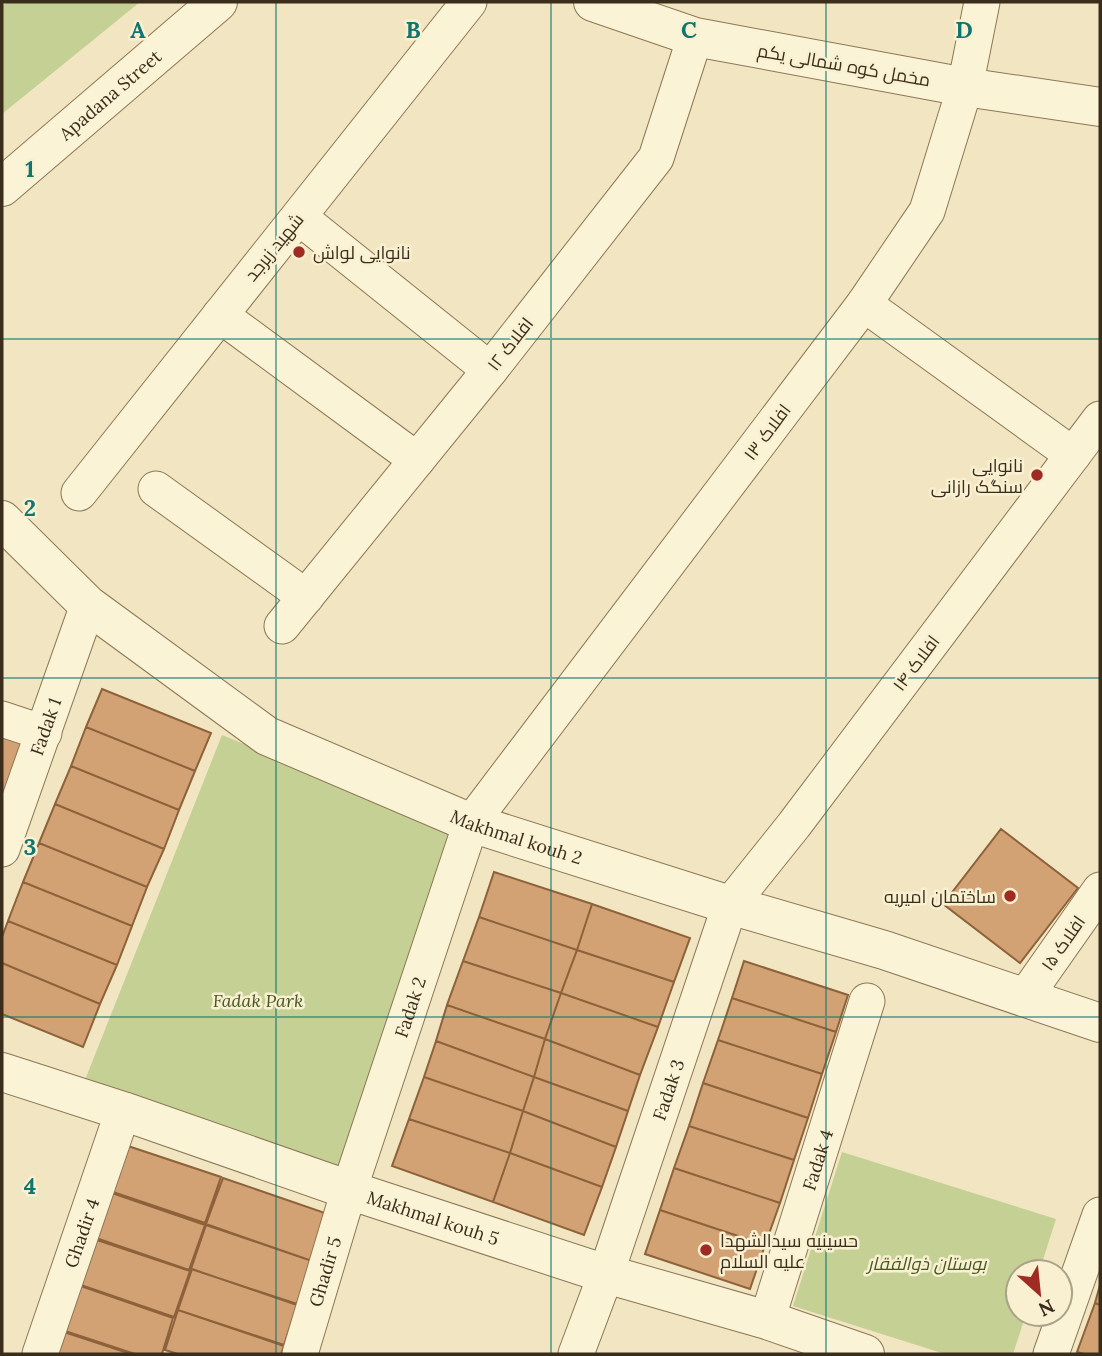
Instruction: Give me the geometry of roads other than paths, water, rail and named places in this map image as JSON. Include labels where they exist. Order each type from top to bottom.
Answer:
[{"type":"street","name":"Apadana Street","points":[[2,187],[218,2]]},
{"type":"street","name":"شهید زبرجد","points":[[79,493],[469,2]]},
{"type":"street","name":"مخمل کوه شمالی‌ یکم","points":[[593,2],[695,37],[965,87],[1100,107]]},
{"type":"street","name":"افلاک ۱۳","points":[[471,823],[864,304],[927,211],[965,87],[982,2]]},
{"type":"street","name":"افلاک ۱۲","points":[[282,626],[490,370],[656,158],[695,37]]},
{"type":"street","points":[[299,216],[490,370]]},
{"type":"street","points":[[864,304],[1073,455]]},
{"type":"street","points":[[220,315],[416,460]]},
{"type":"street","name":"افلاک ۱۴","points":[[730,905],[794,825],[1100,419]]},
{"type":"street","points":[[156,489],[306,597]]},
{"type":"street","name":"Makhmal kouh 2","points":[[2,520],[88,605],[267,736],[471,823],[730,905],[884,950],[1100,1023]]},
{"type":"street","name":"Fadak 1","points":[[2,849],[88,605]]},
{"type":"street","points":[[2,719],[44,733]]},
{"type":"street","name":"Fadak 2","points":[[349,1190],[471,823]]},
{"type":"street","name":"افلاک ۱۵","points":[[1025,997],[1100,890]]},
{"type":"street","name":"Fadak 3","points":[[576,1354],[606,1274],[730,905]]},
{"type":"street","name":"Fadak 4","points":[[767,1320],[867,1001]]},
{"type":"street","name":"Makhmal kouh 5","points":[[2,1072],[349,1190],[606,1274],[767,1320],[857,1353]]},
{"type":"street","name":"Ghadir 4","points":[[40,1354],[122,1111]]},
{"type":"street","name":"Ghadir 5","points":[[300,1354],[349,1190]]},
{"type":"street","points":[[1051,1354],[1100,1215]]},
{"type":"place","name":"نانوایی لواش","points":[[299,252]]},
{"type":"place","name":"نانوایی سنگک رازانی","points":[[1037,475]]},
{"type":"place","name":"ساختمان امیریه","points":[[1010,896]]},
{"type":"place","name":"حسینیه سیدالشهدا علیه السلام","points":[[706,1250]]},
{"type":"park label","name":"Fadak Park","points":[[258,1000]]},
{"type":"park label","name":"بوستان ذوالفقار","points":[[927,1263]]}]
